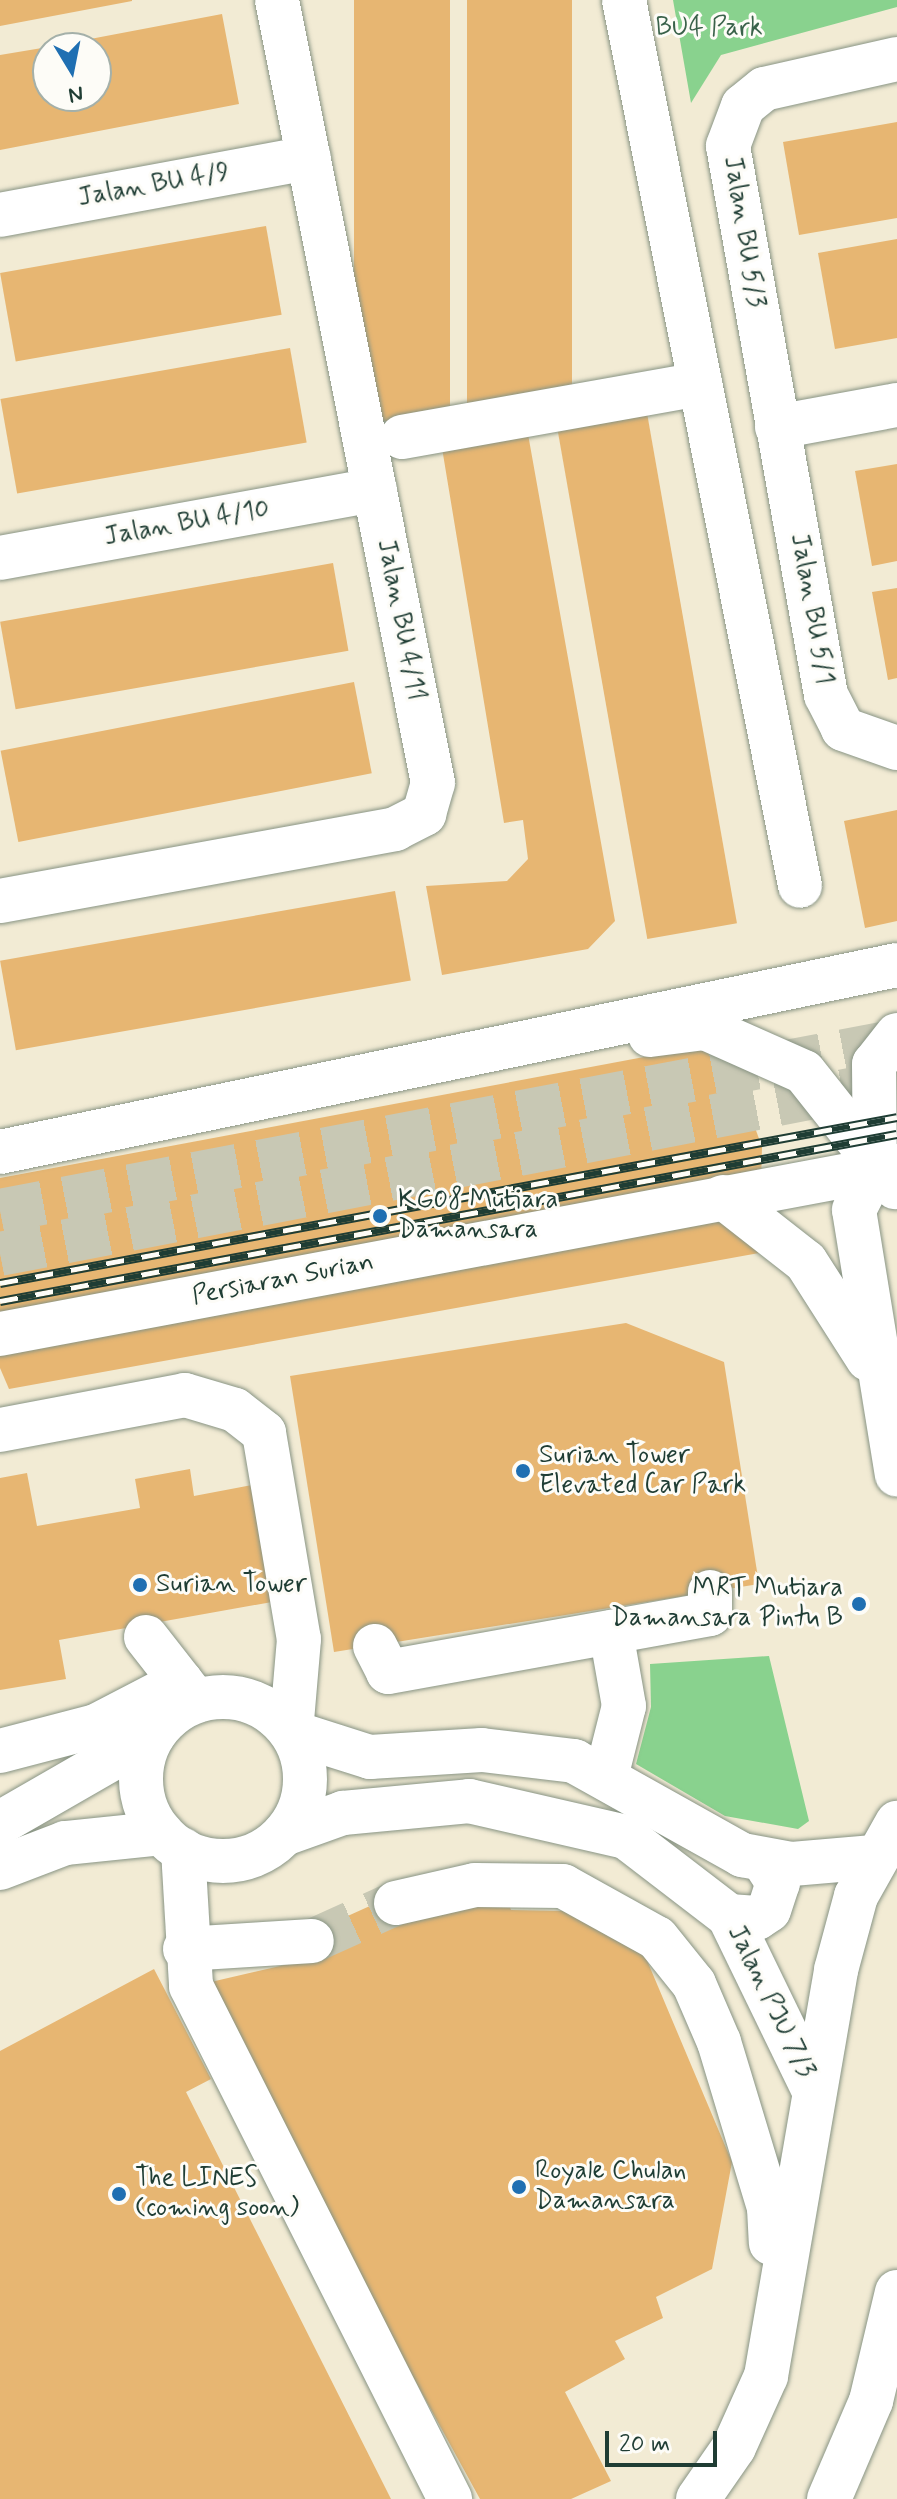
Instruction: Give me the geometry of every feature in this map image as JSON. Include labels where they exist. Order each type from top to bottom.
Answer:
[{"type":"street","name":"Jalan BU 4/11","points":[[0,901],[395,829],[424,814],[433,783],[277,0]]},
{"type":"street","points":[[624,0],[800,886]]},
{"type":"street","name":"Jalan BU 5/3","points":[[777,427],[731,175],[734,125],[743,106],[781,81],[897,59]]},
{"type":"street","name":"Jalan BU 4/9","points":[[0,215],[309,158]]},
{"type":"street","points":[[402,437],[700,384]]},
{"type":"street","points":[[777,427],[897,405]]},
{"type":"street","name":"Jalan BU 5/1","points":[[777,427],[833,716],[856,736],[897,748]]},
{"type":"street","name":"Jalan BU 4/10","points":[[0,558],[375,490]]},
{"type":"street","points":[[0,1152],[489,1052],[673,1006],[897,965]]},
{"type":"street","points":[[489,1052],[705,1028],[804,1072],[843,1114],[890,1175]]},
{"type":"street","points":[[890,1175],[874,1064],[897,1035]]},
{"type":"street","points":[[890,1175],[854,1210],[890,1416],[897,1475]]},
{"type":"street","name":"Persiaran Surian","points":[[0,1334],[723,1197],[890,1175]]},
{"type":"street","points":[[723,1197],[775,1232],[832,1294],[890,1416]]},
{"type":"street","points":[[0,1430],[185,1395],[235,1410],[264,1433],[299,1639],[291,1732],[305,1784],[284,1834],[236,1860],[172,1841],[65,1843],[0,1868]]},
{"type":"street","points":[[382,1659],[599,1634],[710,1603]]},
{"type":"street","points":[[596,1769],[599,1634]]},
{"type":"street","points":[[146,1637],[189,1692]]},
{"type":"street","points":[[0,1751],[96,1726],[189,1692],[249,1701],[291,1732]]},
{"type":"street","points":[[0,1823],[153,1735],[189,1692]]},
{"type":"street","name":"Jalan PJU 7/3","points":[[291,1732],[370,1757],[482,1750],[596,1769],[694,1833],[763,1860],[886,1840]]},
{"type":"street","points":[[153,1735],[141,1785],[172,1841],[191,1986],[450,2499]]},
{"type":"street","name":"Jalan PJU 7/3","points":[[284,1834],[343,1813],[469,1801],[563,1817],[626,1837],[729,1916],[813,2089]]},
{"type":"street","points":[[563,1817],[563,1886]]},
{"type":"street","name":"Jalan PJU 7/3","points":[[698,2499],[734,2447],[766,2376],[813,2089],[836,1970],[886,1840]]},
{"type":"street","points":[[729,1916],[757,1918],[769,1910],[778,1883],[763,1860]]},
{"type":"street","points":[[396,1903],[475,1885],[563,1886],[657,1938],[694,1984],[719,2042],[769,2208],[775,2313]]},
{"type":"street","points":[[185,1949],[312,1941]]},
{"type":"street","points":[[834,2497],[871,2401],[897,2292]]},
{"type":"green space","name":"BU4 Park","points":[[673,0],[897,0],[897,7],[721,55],[691,103]]},
{"type":"green space","points":[[769,1656],[809,1821],[798,1829],[725,1816],[636,1764],[651,1707],[650,1664]]},
{"type":"building","points":[[0,0],[132,0],[132,1],[0,26]]},
{"type":"building","points":[[354,0],[450,0],[450,421],[354,421]]},
{"type":"building","points":[[467,0],[572,0],[572,404],[467,404]]},
{"type":"building","points":[[222,14],[239,104],[0,150],[0,55],[32,50],[32,112],[112,112],[112,35]]},
{"type":"building","points":[[897,122],[897,218],[799,235],[783,142]]},
{"type":"building","points":[[266,226],[282,315],[16,362],[0,273]]},
{"type":"building","points":[[897,239],[897,338],[835,349],[818,253]]},
{"type":"building","points":[[290,348],[307,443],[17,494],[0,399]]},
{"type":"building","points":[[647,413],[737,923],[647,939],[557,429]]},
{"type":"building","points":[[528,434],[615,921],[588,949],[442,975],[426,886],[507,881],[528,859],[523,820],[504,823],[442,448]]},
{"type":"building","points":[[897,464],[897,561],[872,566],[855,471]]},
{"type":"building","points":[[333,563],[348,651],[16,709],[0,622]]},
{"type":"building","points":[[897,588],[897,678],[888,680],[872,592]]},
{"type":"building","points":[[354,682],[372,773],[18,842],[1,751]]},
{"type":"building","points":[[897,810],[897,921],[865,928],[844,821]]},
{"type":"building","points":[[395,891],[411,981],[16,1050],[0,961]]},
{"type":"building","name":"KG08 Mutiara Damansara","points":[[724,1042],[762,1147],[759,1253],[9,1389],[0,1368],[0,1178]]},
{"type":"building","name":"Surian Tower Elevated Car Park","points":[[626,1323],[724,1362],[759,1584],[334,1652],[290,1376]]},
{"type":"building","name":"Surian Tower","points":[[190,1469],[194,1496],[263,1483],[283,1600],[59,1640],[66,1679],[0,1690],[0,1478],[27,1473],[37,1526],[140,1508],[135,1479]]},
{"type":"building","name":"Royale Chulan Damansara","points":[[505,1894],[511,1910],[563,1911],[611,1931],[646,1958],[732,2162],[712,2269],[656,2297],[663,2318],[615,2341],[625,2359],[565,2392],[611,2481],[571,2499],[480,2499],[198,1985],[293,1963],[310,1933],[392,1896]]},
{"type":"building","name":"The LINES (coming soon)","points":[[154,1969],[211,2079],[186,2092],[391,2499],[0,2499],[0,2051]]},
{"type":"tunnel","points":[[0,1211],[897,1041]]},
{"type":"tunnel","points":[[0,1254],[897,1081]]},
{"type":"tunnel","points":[[312,1941],[396,1903]]},
{"type":"railway","points":[[0,1283],[897,1117]]},
{"type":"railway","points":[[0,1301],[897,1134]]},
{"type":"place","name":"KG08 Mutiara Damansara","points":[[380,1216]]},
{"type":"place","name":"Surian Tower Elevated Car Park","points":[[523,1471]]},
{"type":"place","name":"Surian Tower","points":[[140,1585]]},
{"type":"place","name":"MRT Mutiara Damansara Pintu B","points":[[859,1604]]},
{"type":"place","name":"Royale Chulan Damansara","points":[[519,2187]]},
{"type":"place","name":"The LINES (coming soon)","points":[[119,2194]]}]
